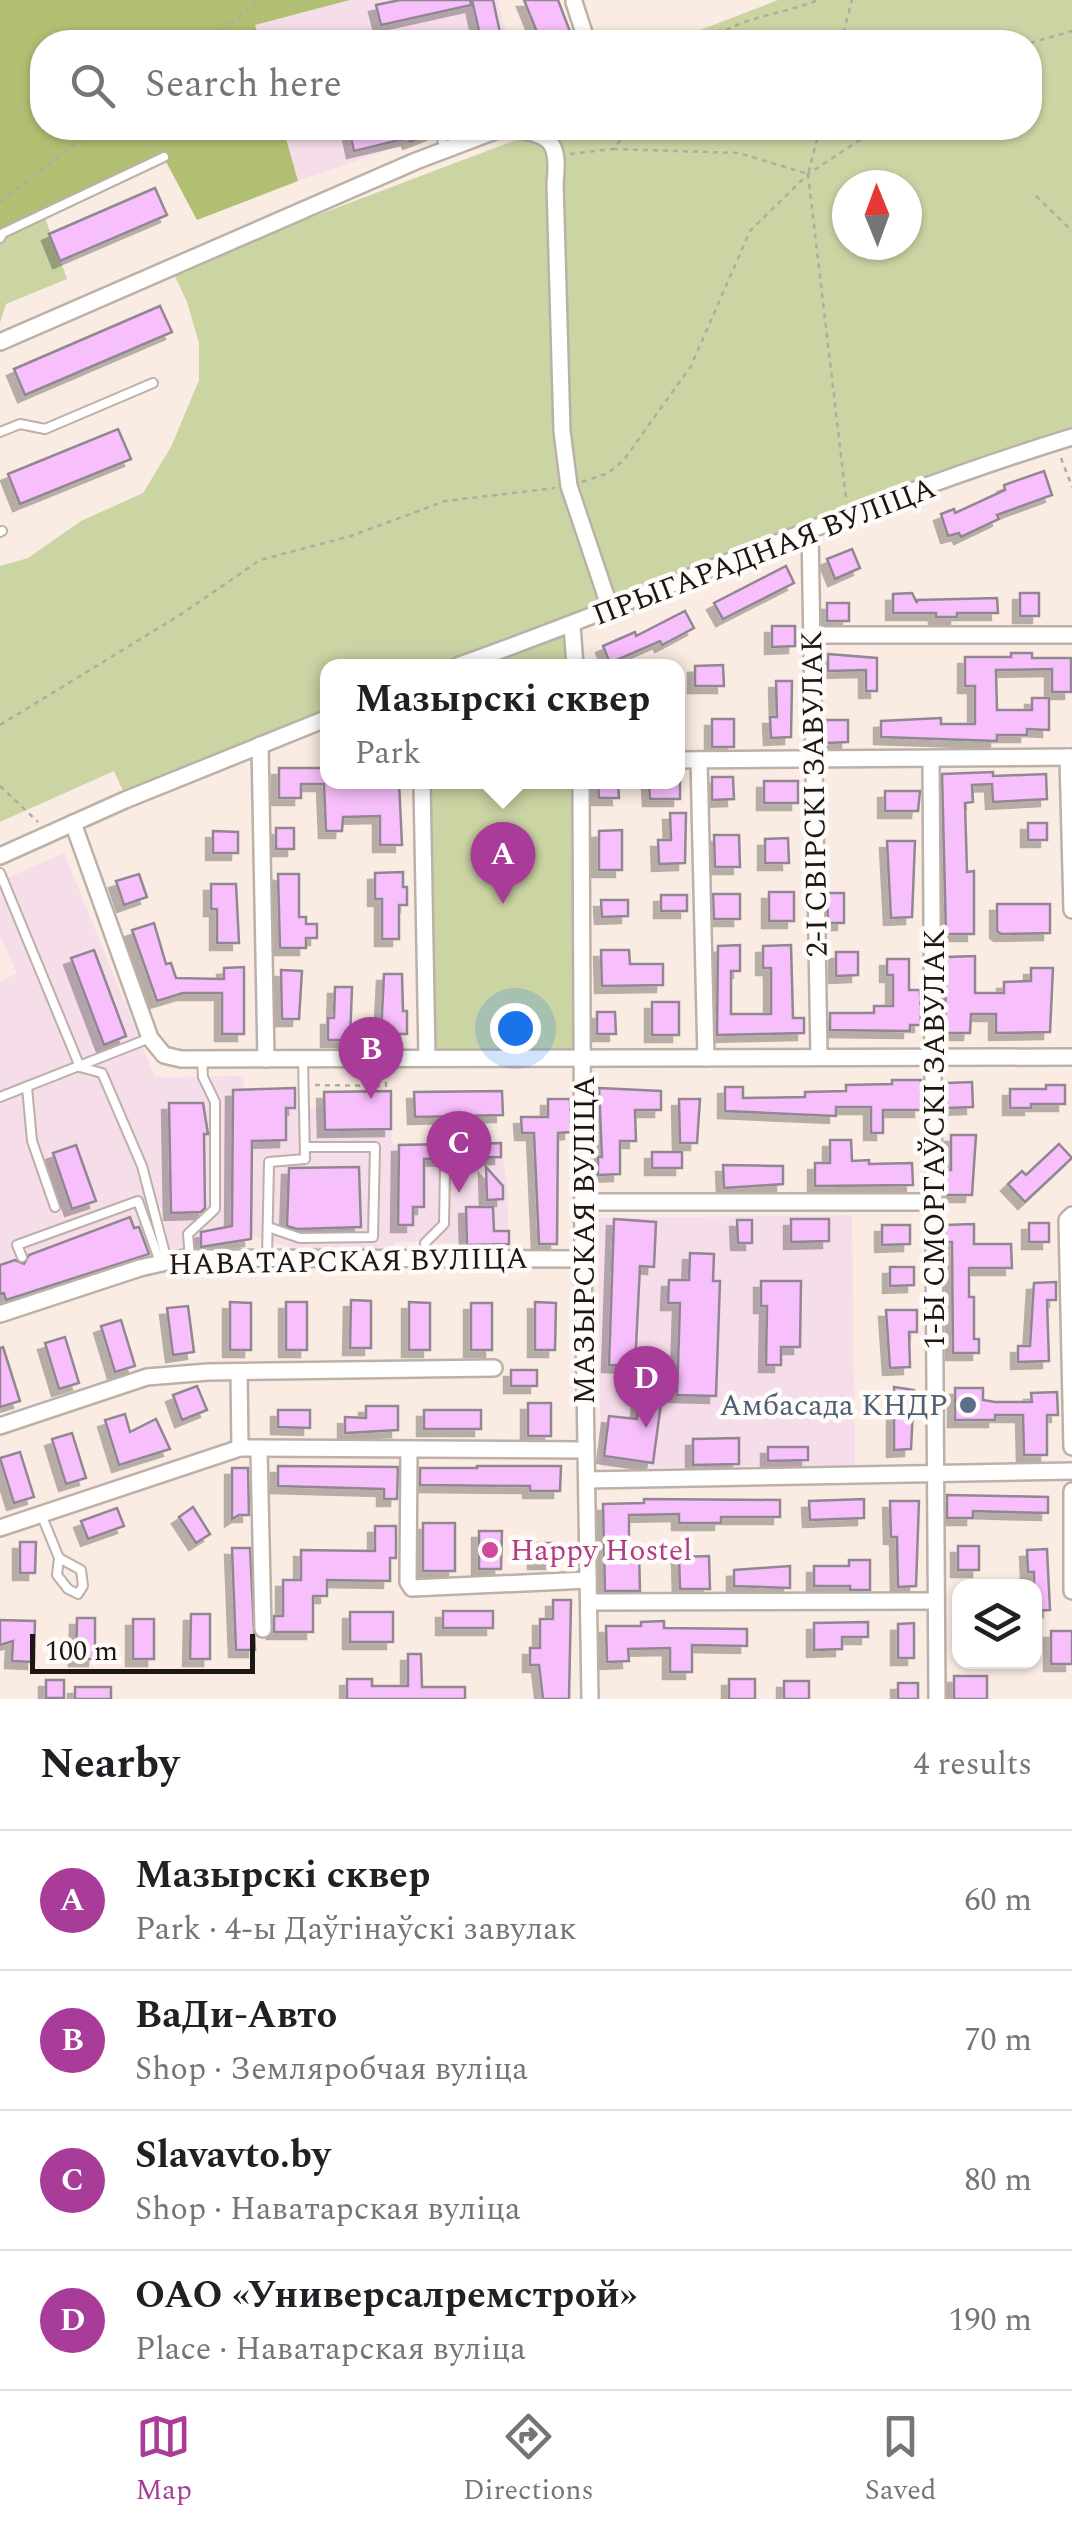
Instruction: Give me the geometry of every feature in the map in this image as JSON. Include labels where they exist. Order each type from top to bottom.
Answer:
[{"type":"street","points":[[574,2],[584,30]]},
{"type":"street","points":[[0,342],[472,140]]},
{"type":"street","points":[[547,140],[558,155],[562,431],[569,486],[611,611]]},
{"type":"street","name":"ПРЫГАРАДНАЯ ВУЛІЦА","points":[[477,659],[611,611],[810,530],[1064,440]]},
{"type":"street","name":"2-І СВІРСКІ ЗАВУЛАК","points":[[810,530],[819,1057]]},
{"type":"street","points":[[572,625],[574,659]]},
{"type":"street","points":[[811,635],[1072,635]]},
{"type":"street","points":[[0,856],[320,721]]},
{"type":"street","points":[[260,746],[266,1059]]},
{"type":"street","points":[[685,760],[813,756],[1070,757],[1072,910]]},
{"type":"street","name":"1-Ы СМОРГАЎСКІ ЗАВУЛАК","points":[[931,759],[937,1699]]},
{"type":"street","points":[[700,760],[706,1058]]},
{"type":"street","points":[[422,789],[427,1058]]},
{"type":"street","name":"МАЗЫРСКАЯ ВУЛІЦА","points":[[581,789],[590,1699]]},
{"type":"street","points":[[73,823],[150,1038],[164,1054],[181,1059],[1072,1056]]},
{"type":"street","points":[[584,1202],[933,1202]]},
{"type":"street","points":[[1072,1216],[1068,1220],[1072,1446]]},
{"type":"street","name":"НАВАТАРСКАЯ ВУЛІЦА","points":[[0,1314],[38,1299],[190,1258],[583,1259]]},
{"type":"street","points":[[0,1426],[147,1378],[239,1372],[494,1368]]},
{"type":"street","points":[[239,1372],[240,1448]]},
{"type":"street","points":[[0,1528],[240,1448],[586,1450]]},
{"type":"street","points":[[259,1450],[263,1629]]},
{"type":"street","points":[[408,1451],[408,1582],[412,1588],[588,1580]]},
{"type":"street","points":[[587,1480],[1072,1471]]},
{"type":"street","points":[[1072,1491],[1072,1591]]},
{"type":"street","points":[[589,1602],[936,1601]]},
{"type":"lane","points":[[442,140],[445,150]]},
{"type":"lane","points":[[0,238],[3,233],[164,157]]},
{"type":"lane","points":[[0,432],[20,424],[45,429],[154,384]]},
{"type":"lane","points":[[0,873],[80,1067]]},
{"type":"lane","points":[[0,1097],[150,1038]]},
{"type":"lane","points":[[190,1258],[188,1234],[216,1209],[216,1102],[203,1077],[202,1059]]},
{"type":"lane","points":[[267,1258],[269,1162],[305,1159],[303,1059]]},
{"type":"lane","points":[[80,1067],[102,1073],[142,1166],[164,1262]]},
{"type":"lane","points":[[27,1087],[32,1141],[54,1207]]},
{"type":"lane","points":[[268,1227],[300,1238],[373,1237],[375,1146],[305,1147]]},
{"type":"lane","points":[[427,1258],[425,1244],[444,1224],[445,1169]]},
{"type":"lane","points":[[22,1258],[17,1245],[138,1202],[164,1262]]},
{"type":"lane","points":[[41,1514],[59,1558],[57,1575],[68,1589],[78,1594],[81,1570],[59,1558]]},
{"type":"path","points":[[222,30],[261,0]]},
{"type":"path","points":[[719,30],[791,12],[818,0]]},
{"type":"path","points":[[845,30],[852,0]]},
{"type":"path","points":[[723,30],[726,27]]},
{"type":"path","points":[[1042,40],[1072,32]]},
{"type":"path","points":[[0,202],[80,140]]},
{"type":"path","points":[[613,149],[621,140]]},
{"type":"path","points":[[817,140],[808,174],[848,493],[841,519]]},
{"type":"path","points":[[0,724],[260,560],[352,536],[445,501],[569,486],[608,474],[623,461],[691,366],[750,231],[808,174],[860,140]]},
{"type":"path","points":[[558,155],[613,149],[739,153],[808,174]]},
{"type":"path","points":[[1036,196],[1072,231]]},
{"type":"path","points":[[1064,440],[1072,487]]},
{"type":"path","points":[[0,786],[50,834]]},
{"type":"shaded area","points":[[351,0],[497,0],[506,30],[256,30],[255,25]]},
{"type":"shaded area","points":[[286,140],[416,140],[298,181]]},
{"type":"shaded area","points":[[64,853],[155,1077],[243,1076],[244,1090],[295,1088],[296,1108],[324,1107],[324,1092],[391,1091],[392,1144],[501,1143],[509,1244],[395,1242],[394,1249],[296,1249],[252,1236],[169,1249],[162,1207],[148,1211],[160,1247],[149,1251],[151,1257],[7,1306],[4,1294],[0,1294],[0,982],[17,973],[0,936],[0,881]]},
{"type":"shaded area","points":[[852,1215],[855,1465],[601,1468],[598,1218]]},
{"type":"green space","points":[[0,0],[350,0],[255,25],[256,30],[30,30],[30,140],[286,140],[298,181],[197,220],[164,158],[0,235]]},
{"type":"green space","points":[[778,0],[1072,0],[1072,436],[471,659],[320,659],[320,718],[126,798],[114,771],[0,822],[0,566],[28,558],[81,521],[143,493],[171,447],[199,380],[199,343],[172,270],[516,140],[1042,140],[1042,30],[700,30]]},
{"type":"green space","points":[[44,215],[67,279],[6,304],[0,323],[0,235]]},
{"type":"green space","points":[[572,625],[574,659],[477,659]]},
{"type":"green space","points":[[422,789],[581,789],[584,1058],[427,1058]]},
{"type":"building","points":[[400,0],[470,0],[471,5],[381,25],[376,5]]},
{"type":"building","points":[[472,0],[493,0],[499,30],[479,30]]},
{"type":"building","points":[[524,0],[558,0],[569,30],[536,30]]},
{"type":"building","points":[[352,140],[400,140],[354,151]]},
{"type":"building","points":[[155,188],[167,215],[60,261],[49,234]]},
{"type":"building","points":[[160,306],[172,332],[25,395],[14,369]]},
{"type":"building","points":[[118,429],[131,459],[20,504],[8,474]]},
{"type":"building","points":[[1044,471],[1052,495],[997,515],[999,519],[961,537],[959,533],[948,536],[941,514],[954,509],[955,513],[1005,490],[1004,485]]},
{"type":"building","points":[[852,549],[860,568],[835,579],[827,559]]},
{"type":"building","points":[[786,566],[794,583],[723,619],[714,603]]},
{"type":"building","points":[[912,593],[917,603],[997,598],[998,613],[936,617],[936,613],[893,613],[893,594]]},
{"type":"building","points":[[1020,593],[1039,593],[1039,616],[1020,616]]},
{"type":"building","points":[[827,603],[849,603],[849,621],[827,621]]},
{"type":"building","points":[[685,611],[694,628],[662,645],[660,641],[619,659],[608,659],[603,646],[635,632],[636,636]]},
{"type":"building","points":[[772,626],[795,626],[795,646],[772,647]]},
{"type":"building","points":[[1011,653],[1032,653],[1032,658],[1071,658],[1071,692],[1052,692],[1052,669],[996,670],[997,710],[1032,710],[1032,698],[1049,698],[1049,730],[1027,729],[1027,735],[997,735],[997,741],[881,737],[881,721],[941,718],[941,724],[975,724],[975,686],[965,686],[965,657],[1011,657]]},
{"type":"building","points":[[828,654],[877,658],[877,691],[866,691],[866,670],[828,671]]},
{"type":"building","points":[[723,665],[724,686],[695,686],[695,666]]},
{"type":"building","points":[[776,681],[792,681],[791,737],[771,738],[770,717],[777,717]]},
{"type":"building","points":[[712,719],[734,719],[734,747],[712,747]]},
{"type":"building","points":[[826,720],[848,720],[848,742],[826,743]]},
{"type":"building","points":[[279,768],[320,768],[320,784],[301,784],[301,798],[279,798]]},
{"type":"building","points":[[993,772],[993,776],[1046,774],[1047,799],[993,802],[992,784],[972,785],[973,802],[965,803],[967,872],[974,871],[974,934],[946,934],[942,774]]},
{"type":"building","points":[[712,777],[733,777],[734,799],[712,800]]},
{"type":"building","points":[[764,781],[798,781],[798,803],[764,803]]},
{"type":"building","points":[[324,789],[399,789],[402,845],[380,845],[380,816],[343,817],[342,831],[326,831]]},
{"type":"building","points":[[598,789],[618,789],[619,798],[599,798]]},
{"type":"building","points":[[649,789],[680,789],[680,799],[650,799]]},
{"type":"building","points":[[885,791],[920,791],[918,811],[885,811]]},
{"type":"building","points":[[670,813],[686,813],[685,863],[659,864],[658,840],[671,840]]},
{"type":"building","points":[[1028,823],[1047,823],[1047,840],[1028,840]]},
{"type":"building","points":[[276,828],[294,828],[294,849],[276,849]]},
{"type":"building","points":[[622,830],[622,870],[599,870],[599,831]]},
{"type":"building","points":[[213,831],[238,832],[238,853],[213,853]]},
{"type":"building","points":[[714,835],[739,835],[740,867],[715,867]]},
{"type":"building","points":[[788,838],[789,863],[765,863],[765,839]]},
{"type":"building","points":[[887,841],[915,841],[912,917],[891,918]]},
{"type":"building","points":[[403,872],[407,905],[399,905],[399,939],[382,939],[382,899],[375,899],[375,873]]},
{"type":"building","points":[[139,874],[147,897],[124,905],[116,881]]},
{"type":"building","points":[[278,874],[299,874],[299,917],[306,917],[306,924],[317,924],[317,938],[306,938],[306,948],[280,948]]},
{"type":"building","points":[[211,884],[236,884],[239,943],[217,943],[217,909],[211,909]]},
{"type":"building","points":[[769,892],[794,892],[794,921],[769,921]]},
{"type":"building","points":[[827,893],[844,893],[844,923],[828,923]]},
{"type":"building","points":[[713,894],[740,894],[740,919],[714,919]]},
{"type":"building","points":[[661,895],[687,895],[687,911],[661,911]]},
{"type":"building","points":[[601,900],[628,900],[628,916],[602,917]]},
{"type":"building","points":[[997,904],[1050,904],[1050,933],[1001,934],[997,931]]},
{"type":"building","points":[[154,923],[166,964],[171,963],[176,978],[224,979],[224,968],[244,967],[244,1034],[222,1034],[222,993],[183,993],[157,1001],[132,930]]},
{"type":"building","points":[[740,945],[740,971],[731,971],[731,1014],[771,1014],[771,968],[763,968],[763,946],[791,945],[793,1018],[804,1018],[804,1033],[717,1035],[718,946]]},
{"type":"building","points":[[94,950],[126,1036],[104,1045],[71,958]]},
{"type":"building","points":[[601,950],[629,950],[630,964],[663,964],[663,985],[602,986]]},
{"type":"building","points":[[836,952],[858,952],[858,975],[836,976]]},
{"type":"building","points":[[975,956],[975,993],[1004,993],[1004,982],[1031,981],[1031,968],[1053,968],[1050,1032],[996,1033],[996,1014],[971,1014],[970,1033],[945,1033],[946,957]]},
{"type":"building","points":[[887,959],[909,959],[909,990],[920,990],[921,1025],[910,1025],[910,1031],[830,1030],[830,1013],[874,1013],[874,1006],[893,1006],[893,975],[887,975]]},
{"type":"building","points":[[281,970],[302,971],[299,1019],[282,1019]]},
{"type":"building","points":[[384,974],[402,974],[407,1034],[381,1034]]},
{"type":"building","points":[[335,987],[352,987],[350,1040],[328,1040],[328,1018],[334,1018]]},
{"type":"building","points":[[652,1002],[679,1002],[679,1035],[652,1035]]},
{"type":"building","points":[[597,1012],[615,1012],[616,1034],[597,1034]]},
{"type":"building","points":[[892,1080],[921,1080],[921,1110],[883,1110],[883,1133],[871,1133],[871,1107],[836,1107],[836,1116],[725,1111],[725,1087],[743,1087],[743,1098],[805,1097],[805,1092],[846,1091],[846,1085],[892,1084]]},
{"type":"building","points":[[972,1082],[973,1107],[946,1108],[946,1083]]},
{"type":"building","points":[[1046,1085],[1065,1085],[1065,1104],[1010,1108],[1010,1089],[1046,1089]]},
{"type":"building","points":[[295,1088],[295,1108],[286,1108],[286,1140],[252,1141],[251,1239],[201,1247],[201,1232],[232,1226],[233,1090]]},
{"type":"building","points":[[599,1088],[661,1091],[661,1110],[635,1110],[636,1141],[620,1141],[620,1174],[598,1175],[598,1157],[602,1157]]},
{"type":"building","points":[[391,1091],[391,1129],[325,1130],[324,1092]]},
{"type":"building","points":[[502,1091],[503,1115],[415,1117],[414,1092]]},
{"type":"building","points":[[548,1099],[570,1099],[571,1132],[558,1133],[557,1244],[539,1244],[534,1133],[522,1133],[521,1117],[548,1117]]},
{"type":"building","points":[[679,1099],[700,1099],[697,1143],[680,1143]]},
{"type":"building","points":[[169,1103],[203,1103],[208,1134],[204,1134],[205,1208],[201,1212],[171,1213]]},
{"type":"building","points":[[951,1135],[976,1135],[972,1195],[946,1195]]},
{"type":"building","points":[[830,1140],[851,1140],[852,1161],[912,1163],[913,1185],[815,1186],[815,1163],[830,1163]]},
{"type":"building","points":[[501,1143],[501,1157],[424,1159],[424,1207],[413,1207],[413,1225],[398,1225],[399,1145]]},
{"type":"building","points":[[1059,1144],[1072,1158],[1025,1202],[1008,1184],[1022,1171],[1026,1175]]},
{"type":"building","points":[[76,1145],[96,1201],[72,1209],[53,1153]]},
{"type":"building","points":[[652,1152],[682,1152],[682,1168],[652,1168]]},
{"type":"building","points":[[723,1165],[783,1166],[783,1184],[724,1188]]},
{"type":"building","points":[[359,1167],[361,1227],[287,1226],[289,1168]]},
{"type":"building","points":[[486,1167],[503,1186],[503,1199],[487,1200]]},
{"type":"building","points":[[466,1207],[493,1207],[494,1231],[509,1231],[509,1244],[467,1245]]},
{"type":"building","points":[[130,1217],[134,1228],[139,1227],[149,1254],[6,1300],[4,1293],[0,1294],[0,1265],[15,1260],[24,1264],[29,1255]]},
{"type":"building","points":[[614,1219],[656,1222],[654,1267],[640,1266],[635,1366],[609,1365]]},
{"type":"building","points":[[791,1219],[829,1219],[829,1241],[791,1242]]},
{"type":"building","points":[[737,1220],[752,1220],[752,1243],[738,1243]]},
{"type":"building","points":[[1029,1223],[1049,1223],[1049,1242],[1029,1242]]},
{"type":"building","points":[[974,1224],[974,1244],[1011,1244],[1012,1268],[969,1268],[969,1297],[974,1297],[974,1339],[979,1339],[979,1353],[953,1353],[952,1242],[945,1242],[945,1225]]},
{"type":"building","points":[[882,1225],[910,1225],[910,1244],[882,1245]]},
{"type":"building","points":[[690,1253],[714,1254],[713,1281],[720,1281],[716,1396],[677,1395],[680,1303],[668,1303],[669,1280],[689,1280]]},
{"type":"building","points":[[890,1267],[914,1267],[914,1285],[890,1286]]},
{"type":"building","points":[[761,1281],[801,1281],[800,1347],[781,1347],[781,1365],[766,1365],[767,1306],[761,1306]]},
{"type":"building","points":[[1056,1282],[1056,1300],[1047,1300],[1049,1361],[1018,1362],[1018,1346],[1030,1346],[1034,1283]]},
{"type":"building","points":[[351,1300],[371,1301],[371,1348],[350,1348]]},
{"type":"building","points":[[230,1302],[251,1303],[251,1350],[230,1350]]},
{"type":"building","points":[[286,1302],[307,1302],[307,1350],[286,1350]]},
{"type":"building","points":[[409,1302],[430,1303],[430,1350],[409,1350]]},
{"type":"building","points":[[535,1302],[556,1303],[555,1350],[535,1350]]},
{"type":"building","points":[[471,1303],[492,1303],[492,1350],[471,1350]]},
{"type":"building","points":[[188,1306],[194,1352],[173,1355],[167,1308]]},
{"type":"building","points":[[886,1310],[917,1310],[917,1332],[909,1332],[910,1367],[890,1368]]},
{"type":"building","points":[[121,1320],[135,1366],[115,1372],[101,1326]]},
{"type":"building","points":[[65,1337],[79,1383],[59,1389],[45,1343]]},
{"type":"building","points":[[3,1347],[20,1401],[0,1407],[0,1348]]},
{"type":"building","points":[[511,1370],[537,1370],[537,1386],[511,1386]]},
{"type":"building","points":[[197,1386],[207,1410],[182,1420],[173,1395]]},
{"type":"building","points":[[894,1387],[914,1390],[911,1449],[894,1450]]},
{"type":"building","points":[[955,1388],[983,1388],[983,1400],[995,1402],[1032,1402],[1031,1393],[1057,1392],[1058,1415],[1047,1415],[1047,1455],[1024,1455],[1023,1415],[955,1420]]},
{"type":"building","points":[[639,1400],[661,1403],[653,1463],[604,1456],[609,1416],[637,1419]]},
{"type":"building","points":[[528,1403],[551,1403],[551,1436],[528,1436]]},
{"type":"building","points":[[366,1406],[398,1406],[398,1430],[345,1433],[345,1417],[366,1418]]},
{"type":"building","points":[[278,1410],[310,1410],[310,1428],[278,1427]]},
{"type":"building","points":[[424,1410],[481,1410],[481,1429],[424,1429]]},
{"type":"building","points":[[125,1414],[130,1432],[156,1419],[170,1449],[119,1465],[105,1420]]},
{"type":"building","points":[[72,1433],[86,1478],[66,1484],[52,1439]]},
{"type":"building","points":[[739,1438],[739,1464],[693,1465],[693,1439]]},
{"type":"building","points":[[768,1447],[808,1447],[808,1460],[768,1461]]},
{"type":"building","points":[[20,1452],[34,1497],[14,1503],[0,1458]]},
{"type":"building","points":[[278,1466],[398,1467],[397,1499],[384,1499],[384,1489],[278,1486]]},
{"type":"building","points":[[561,1466],[560,1491],[530,1491],[530,1486],[420,1485],[420,1468]]},
{"type":"building","points":[[232,1468],[248,1468],[249,1515],[232,1519]]},
{"type":"building","points":[[947,1495],[1048,1497],[1048,1513],[973,1511],[973,1518],[947,1518]]},
{"type":"building","points":[[644,1499],[780,1500],[780,1517],[721,1517],[721,1523],[679,1523],[679,1514],[629,1515],[629,1553],[639,1553],[640,1591],[605,1591],[603,1504],[644,1503]]},
{"type":"building","points":[[864,1499],[864,1518],[810,1520],[809,1501]]},
{"type":"building","points":[[890,1501],[919,1501],[916,1586],[898,1587],[897,1537],[891,1537]]},
{"type":"building","points":[[193,1507],[210,1534],[196,1543],[179,1517]]},
{"type":"building","points":[[117,1508],[124,1526],[88,1539],[81,1521]]},
{"type":"building","points":[[423,1523],[455,1523],[455,1571],[423,1571]]},
{"type":"building","points":[[375,1526],[396,1526],[396,1558],[390,1558],[390,1581],[327,1580],[327,1596],[313,1596],[313,1632],[274,1632],[274,1616],[283,1616],[283,1580],[301,1580],[301,1550],[375,1551]]},
{"type":"building","name":"Happy Hostel","points":[[479,1531],[502,1531],[501,1569],[479,1569]]},
{"type":"building","points":[[20,1542],[36,1542],[35,1573],[20,1573]]},
{"type":"building","points":[[535,1543],[556,1543],[556,1562],[535,1562]]},
{"type":"building","points":[[958,1546],[979,1546],[979,1570],[958,1570]]},
{"type":"building","points":[[232,1548],[250,1548],[255,1650],[236,1650]]},
{"type":"building","points":[[1047,1549],[1050,1610],[1042,1610],[1042,1579],[1034,1579],[1034,1572],[1028,1572],[1027,1550]]},
{"type":"building","points":[[709,1556],[710,1589],[680,1589],[679,1557]]},
{"type":"building","points":[[849,1560],[870,1560],[870,1590],[814,1586],[814,1566],[849,1566]]},
{"type":"building","points":[[790,1566],[790,1588],[734,1586],[734,1570]]},
{"type":"building","points":[[553,1600],[571,1600],[569,1699],[543,1699],[539,1665],[530,1665],[530,1648],[540,1648],[540,1619],[553,1619]]},
{"type":"building","points":[[443,1611],[493,1611],[493,1628],[443,1628]]},
{"type":"building","points":[[350,1612],[393,1612],[393,1642],[350,1642]]},
{"type":"building","points":[[191,1614],[210,1614],[210,1659],[190,1659]]},
{"type":"building","points":[[77,1618],[95,1618],[95,1659],[76,1659]]},
{"type":"building","points":[[133,1619],[154,1619],[154,1659],[133,1659]]},
{"type":"building","points":[[0,1620],[35,1621],[34,1662],[12,1661],[13,1641],[0,1645]]},
{"type":"building","points":[[664,1621],[664,1628],[747,1629],[747,1646],[692,1645],[692,1672],[670,1672],[670,1648],[628,1649],[629,1661],[607,1662],[606,1626],[641,1626],[641,1622]]},
{"type":"building","points":[[868,1622],[868,1637],[842,1637],[842,1649],[814,1650],[814,1623]]},
{"type":"building","points":[[914,1623],[914,1658],[898,1658],[898,1624]]},
{"type":"building","points":[[1051,1631],[1072,1631],[1072,1664],[1051,1664]]},
{"type":"building","points":[[408,1654],[421,1654],[422,1687],[465,1687],[465,1699],[347,1699],[347,1679],[372,1679],[372,1686],[408,1686]]},
{"type":"building","points":[[954,1676],[987,1676],[987,1699],[954,1699]]},
{"type":"building","points":[[729,1679],[755,1679],[755,1699],[729,1699]]},
{"type":"building","points":[[46,1680],[64,1680],[64,1698],[46,1698]]},
{"type":"building","points":[[784,1681],[809,1681],[809,1699],[784,1699]]},
{"type":"building","points":[[898,1683],[918,1683],[918,1699],[898,1699]]},
{"type":"building","points":[[75,1687],[111,1687],[111,1699],[75,1699]]},
{"type":"place","name":"Мазырскі сквер","points":[[503,904]]},
{"type":"place","name":"ВаДи-Авто","points":[[371,1099]]},
{"type":"place","name":"Slavavto.by","points":[[459,1193]]},
{"type":"place","name":"Амбасада КНДР","points":[[968,1405]]},
{"type":"place","name":"ОАО «Универсалремстрой»","points":[[646,1428]]},
{"type":"place","name":"Happy Hostel","points":[[490,1550]]}]
